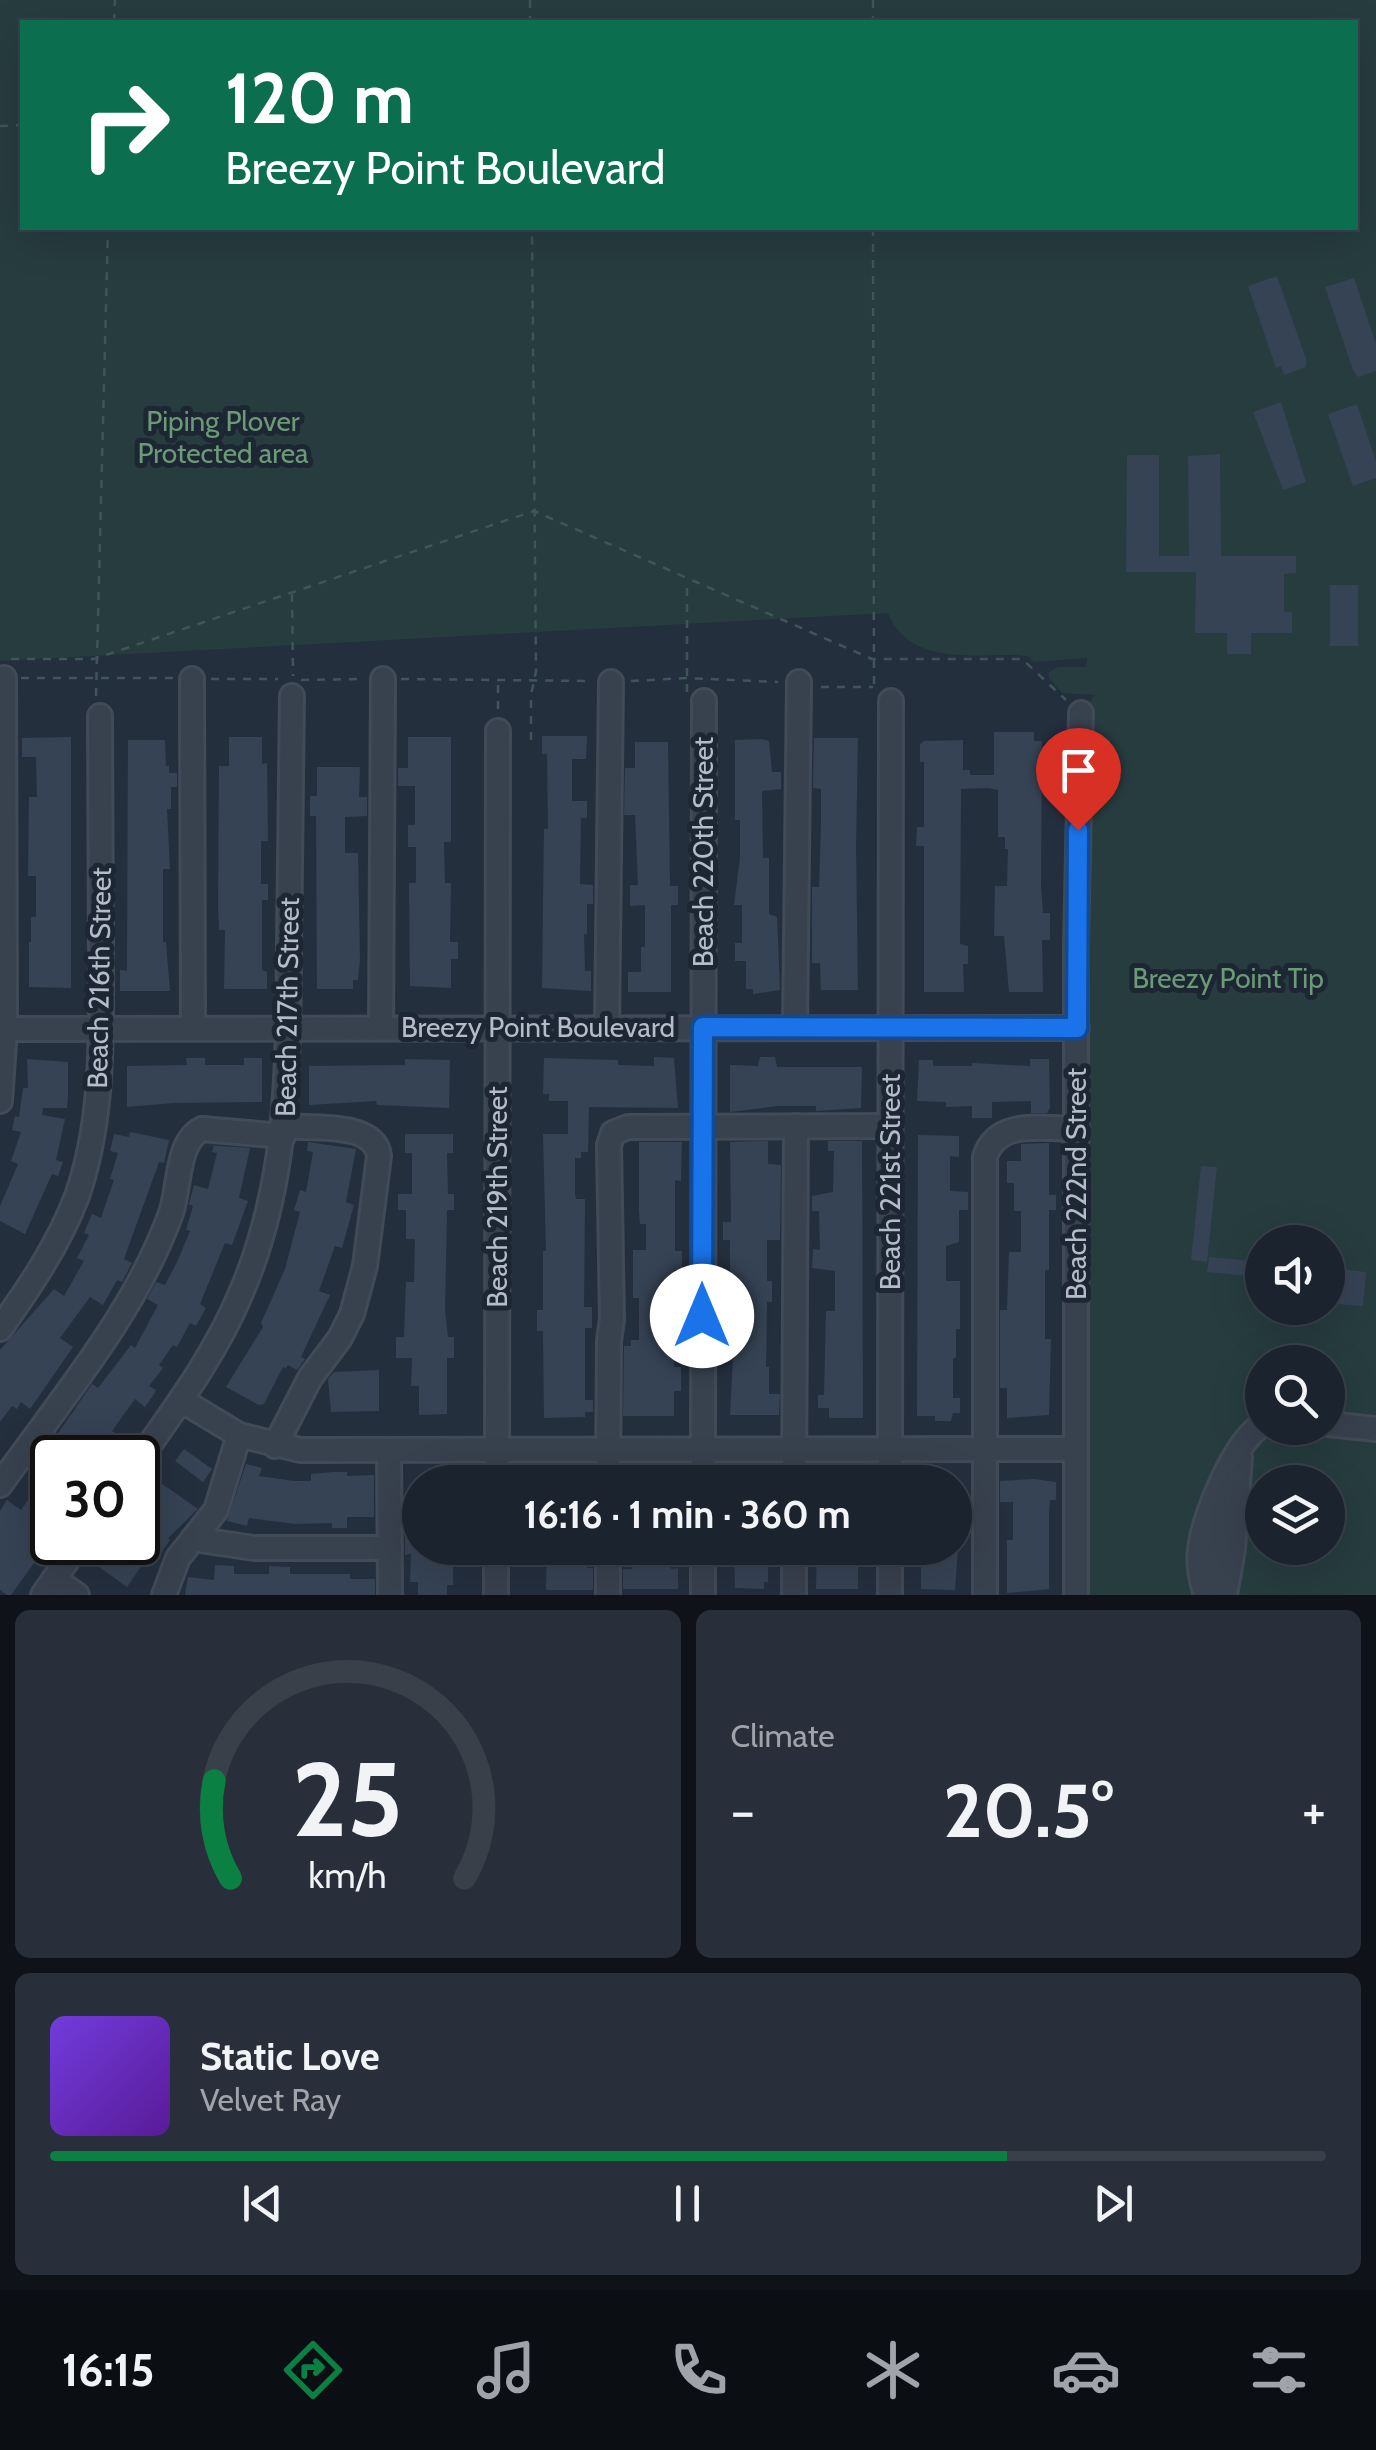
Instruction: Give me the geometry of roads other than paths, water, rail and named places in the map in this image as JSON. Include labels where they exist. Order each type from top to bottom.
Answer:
[{"type":"street","points":[[0,1102],[2,669]]},
{"type":"street","points":[[192,678],[193,1028]]},
{"type":"street","points":[[381,1027],[382,679]]},
{"type":"street","points":[[607,1027],[611,682]]},
{"type":"street","points":[[795,1028],[799,682]]},
{"type":"street","name":"Beach 217th Street","points":[[157,1435],[218,1341],[243,1289],[270,1206],[284,1131],[289,1027],[292,688]]},
{"type":"street","name":"Beach 221st Street","points":[[879,695],[890,1028],[890,1465]]},
{"type":"street","name":"Beach 220th Street","points":[[696,700],[703,1027],[702,1465]]},
{"type":"street","name":"Beach 222nd Street","points":[[1076,1595],[1080,713]]},
{"type":"street","name":"Beach 216th Street","points":[[0,1329],[61,1232],[84,1173],[98,1092],[100,716]]},
{"type":"street","name":"Beach 219th Street","points":[[497,1465],[498,731]]},
{"type":"street","name":"Breezy Point Boulevard","points":[[2,1029],[1077,1028]]},
{"type":"street","points":[[794,1465],[796,1126]]},
{"type":"street","points":[[608,1465],[612,1318],[610,1139],[619,1129],[628,1127],[890,1126]]},
{"type":"street","points":[[985,1595],[985,1157],[993,1140],[1005,1131],[1076,1128]]},
{"type":"street","points":[[0,1485],[128,1305],[172,1212],[184,1153],[195,1132],[202,1129],[362,1134],[374,1142],[378,1156],[365,1266],[352,1314],[340,1338],[310,1378],[274,1446]]},
{"type":"street","points":[[181,1400],[239,1435],[274,1446],[316,1450],[1076,1449]]},
{"type":"street","points":[[1345,1426],[1376,1430]]},
{"type":"street","points":[[164,1595],[178,1558],[216,1510],[239,1435]]},
{"type":"street","points":[[1206,1595],[1200,1567],[1201,1538],[1211,1506],[1245,1442]]},
{"type":"street","points":[[390,1450],[390,1595]]},
{"type":"street","points":[[1222,1595],[1240,1480],[1240,1450]]},
{"type":"street","points":[[194,1538],[254,1548],[390,1548]]},
{"type":"street","points":[[64,1565],[49,1587],[77,1595]]},
{"type":"street","points":[[496,1565],[496,1595]]},
{"type":"street","points":[[608,1565],[608,1595]]},
{"type":"street","points":[[703,1565],[703,1595]]},
{"type":"street","points":[[794,1565],[794,1595]]},
{"type":"street","points":[[890,1565],[890,1595]]},
{"type":"park label","name":"Piping Plover Protected area","points":[[223,437]]},
{"type":"park label","name":"Breezy Point Tip","points":[[1228,978]]}]
